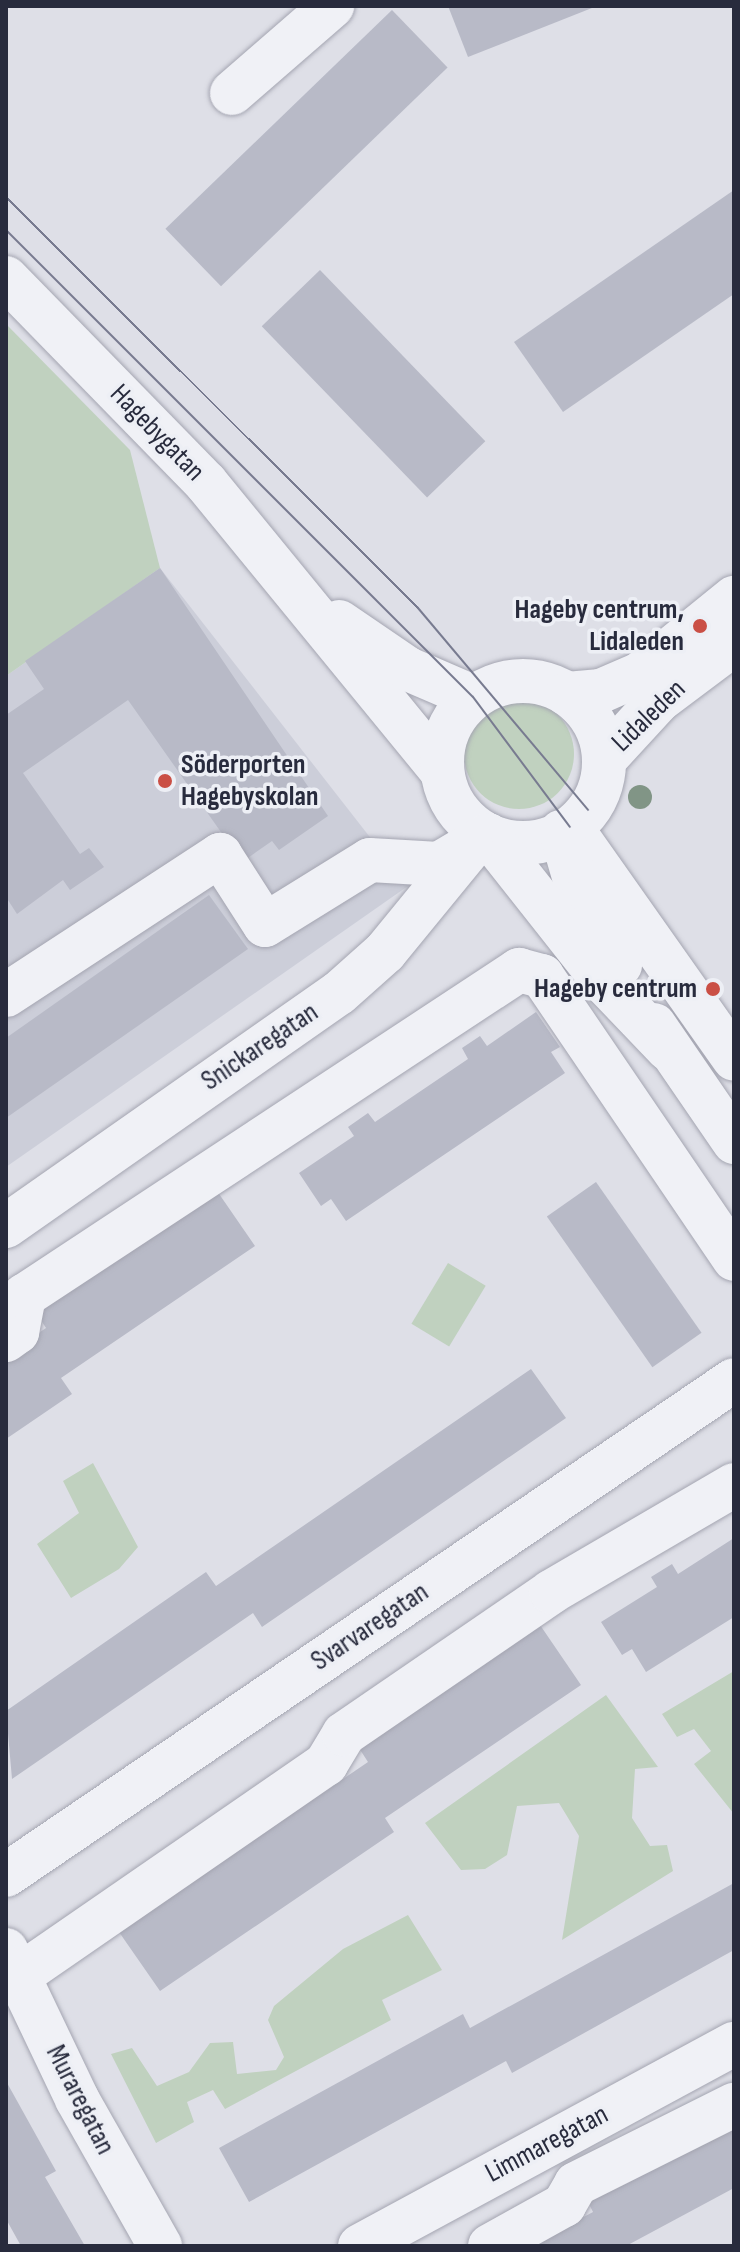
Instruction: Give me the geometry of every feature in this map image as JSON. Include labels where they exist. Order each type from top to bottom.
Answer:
[{"type":"street","points":[[232,93],[332,6]]},
{"type":"street","name":"Hagebygatan","points":[[6,278],[206,483],[301,595],[442,771]]},
{"type":"street","name":"Hagebygatan","points":[[301,595],[408,669],[473,697]]},
{"type":"street","name":"Lidaleden","points":[[567,694],[601,691],[640,674],[734,598]]},
{"type":"street","name":"Lidaleden","points":[[604,760],[658,701],[734,644]]},
{"type":"street","points":[[668,1049],[605,983],[454,805],[442,771],[444,743],[473,697],[518,681],[567,694],[599,732],[604,760],[573,823],[581,901],[668,1049],[734,1142]]},
{"type":"street","points":[[6,995],[220,855],[265,925],[370,860],[439,864],[481,837],[525,843],[573,823]]},
{"type":"street","points":[[573,823],[734,1019]]},
{"type":"street","points":[[573,823],[734,1059]]},
{"type":"street","name":"Snickaregatan","points":[[6,1226],[339,993],[385,952],[481,837]]},
{"type":"street","points":[[6,1340],[17,1332],[24,1296],[519,970],[542,976],[734,1259]]},
{"type":"street","name":"Svarvaregatan","points":[[6,1875],[734,1380]]},
{"type":"street","points":[[13,1963],[105,1924],[326,1764],[344,1734],[551,1592],[734,1485]]},
{"type":"street","name":"Muraregatan","points":[[13,1963],[77,2099],[160,2246]]},
{"type":"street","name":"Limmaregatan","points":[[360,2246],[734,2044]]},
{"type":"street","points":[[490,2246],[564,2205],[576,2184],[734,2105]]},
{"type":"shaded area","name":"Söderporten Hagebyskolan","points":[[160,568],[408,886],[6,1167],[6,676]]},
{"type":"green space","points":[[6,324],[130,450],[160,568],[6,676]]},
{"type":"green space","points":[[519,699],[540,703],[558,715],[570,733],[574,754],[570,775],[558,793],[540,805],[519,809],[498,805],[480,793],[468,775],[464,754],[468,733],[480,715],[498,703]]},
{"type":"green space","points":[[448,1263],[486,1286],[449,1347],[411,1324]]},
{"type":"green space","points":[[93,1463],[138,1547],[119,1569],[71,1598],[37,1544],[79,1513],[63,1481]]},
{"type":"green space","points":[[734,1671],[734,1814],[694,1764],[711,1751],[694,1729],[677,1737],[662,1714]]},
{"type":"green space","points":[[606,1695],[658,1767],[635,1769],[632,1818],[650,1846],[667,1845],[673,1871],[562,1940],[579,1836],[559,1803],[517,1806],[507,1855],[485,1869],[461,1870],[425,1823]]},
{"type":"green space","points":[[408,1915],[442,1970],[382,2000],[391,2020],[225,2109],[213,2090],[187,2102],[194,2122],[156,2143],[111,2054],[132,2048],[157,2086],[189,2072],[210,2043],[233,2042],[237,2074],[276,2070],[284,2057],[268,2020],[274,2006],[343,1949]]},
{"type":"building","points":[[448,6],[597,6],[468,57]]},
{"type":"building","points":[[392,10],[448,68],[221,286],[165,229]]},
{"type":"building","points":[[734,190],[734,294],[563,412],[514,342]]},
{"type":"building","points":[[320,270],[485,441],[427,497],[262,326]]},
{"type":"building","points":[[160,568],[328,816],[279,850],[272,841],[242,862],[128,700],[23,773],[80,854],[89,848],[104,867],[70,890],[63,880],[17,914],[6,897],[6,715],[44,689],[25,661]]},
{"type":"building","points":[[209,895],[248,949],[6,1118],[6,1038]]},
{"type":"building","points":[[536,1012],[560,1047],[551,1052],[565,1073],[346,1221],[331,1199],[321,1206],[299,1173],[354,1136],[348,1127],[368,1113],[375,1122],[468,1059],[462,1048],[480,1036],[487,1046]]},
{"type":"building","points":[[596,1182],[702,1333],[652,1367],[547,1216]]},
{"type":"building","points":[[215,1188],[255,1246],[61,1378],[72,1394],[6,1439],[6,1355],[46,1328],[35,1311]]},
{"type":"building","points":[[531,1369],[566,1418],[262,1627],[253,1613],[12,1779],[6,1711],[206,1572],[216,1586]]},
{"type":"building","points":[[734,1538],[734,1617],[646,1672],[632,1649],[622,1655],[601,1622],[657,1587],[651,1577],[672,1564],[678,1574]]},
{"type":"building","points":[[538,1622],[581,1685],[385,1818],[394,1832],[160,1991],[119,1932],[368,1762],[357,1745]]},
{"type":"building","points":[[734,1883],[734,1950],[512,2073],[506,2061],[249,2202],[219,2148],[463,2014],[470,2028]]},
{"type":"building","points":[[6,2081],[56,2171],[45,2177],[85,2246],[21,2246],[6,2219]]},
{"type":"building","points":[[734,2114],[734,2188],[626,2246],[529,2246],[593,2212],[584,2194]]},
{"type":"tram line","points":[[6,197],[418,608],[588,810]]},
{"type":"tram line","points":[[6,230],[473,697],[570,827]]},
{"type":"place","name":"Hageby centrum, Lidaleden","points":[[700,626]]},
{"type":"place","name":"Söderporten Hagebyskolan","points":[[165,781]]},
{"type":"place","name":"Hageby centrum","points":[[713,989]]}]
